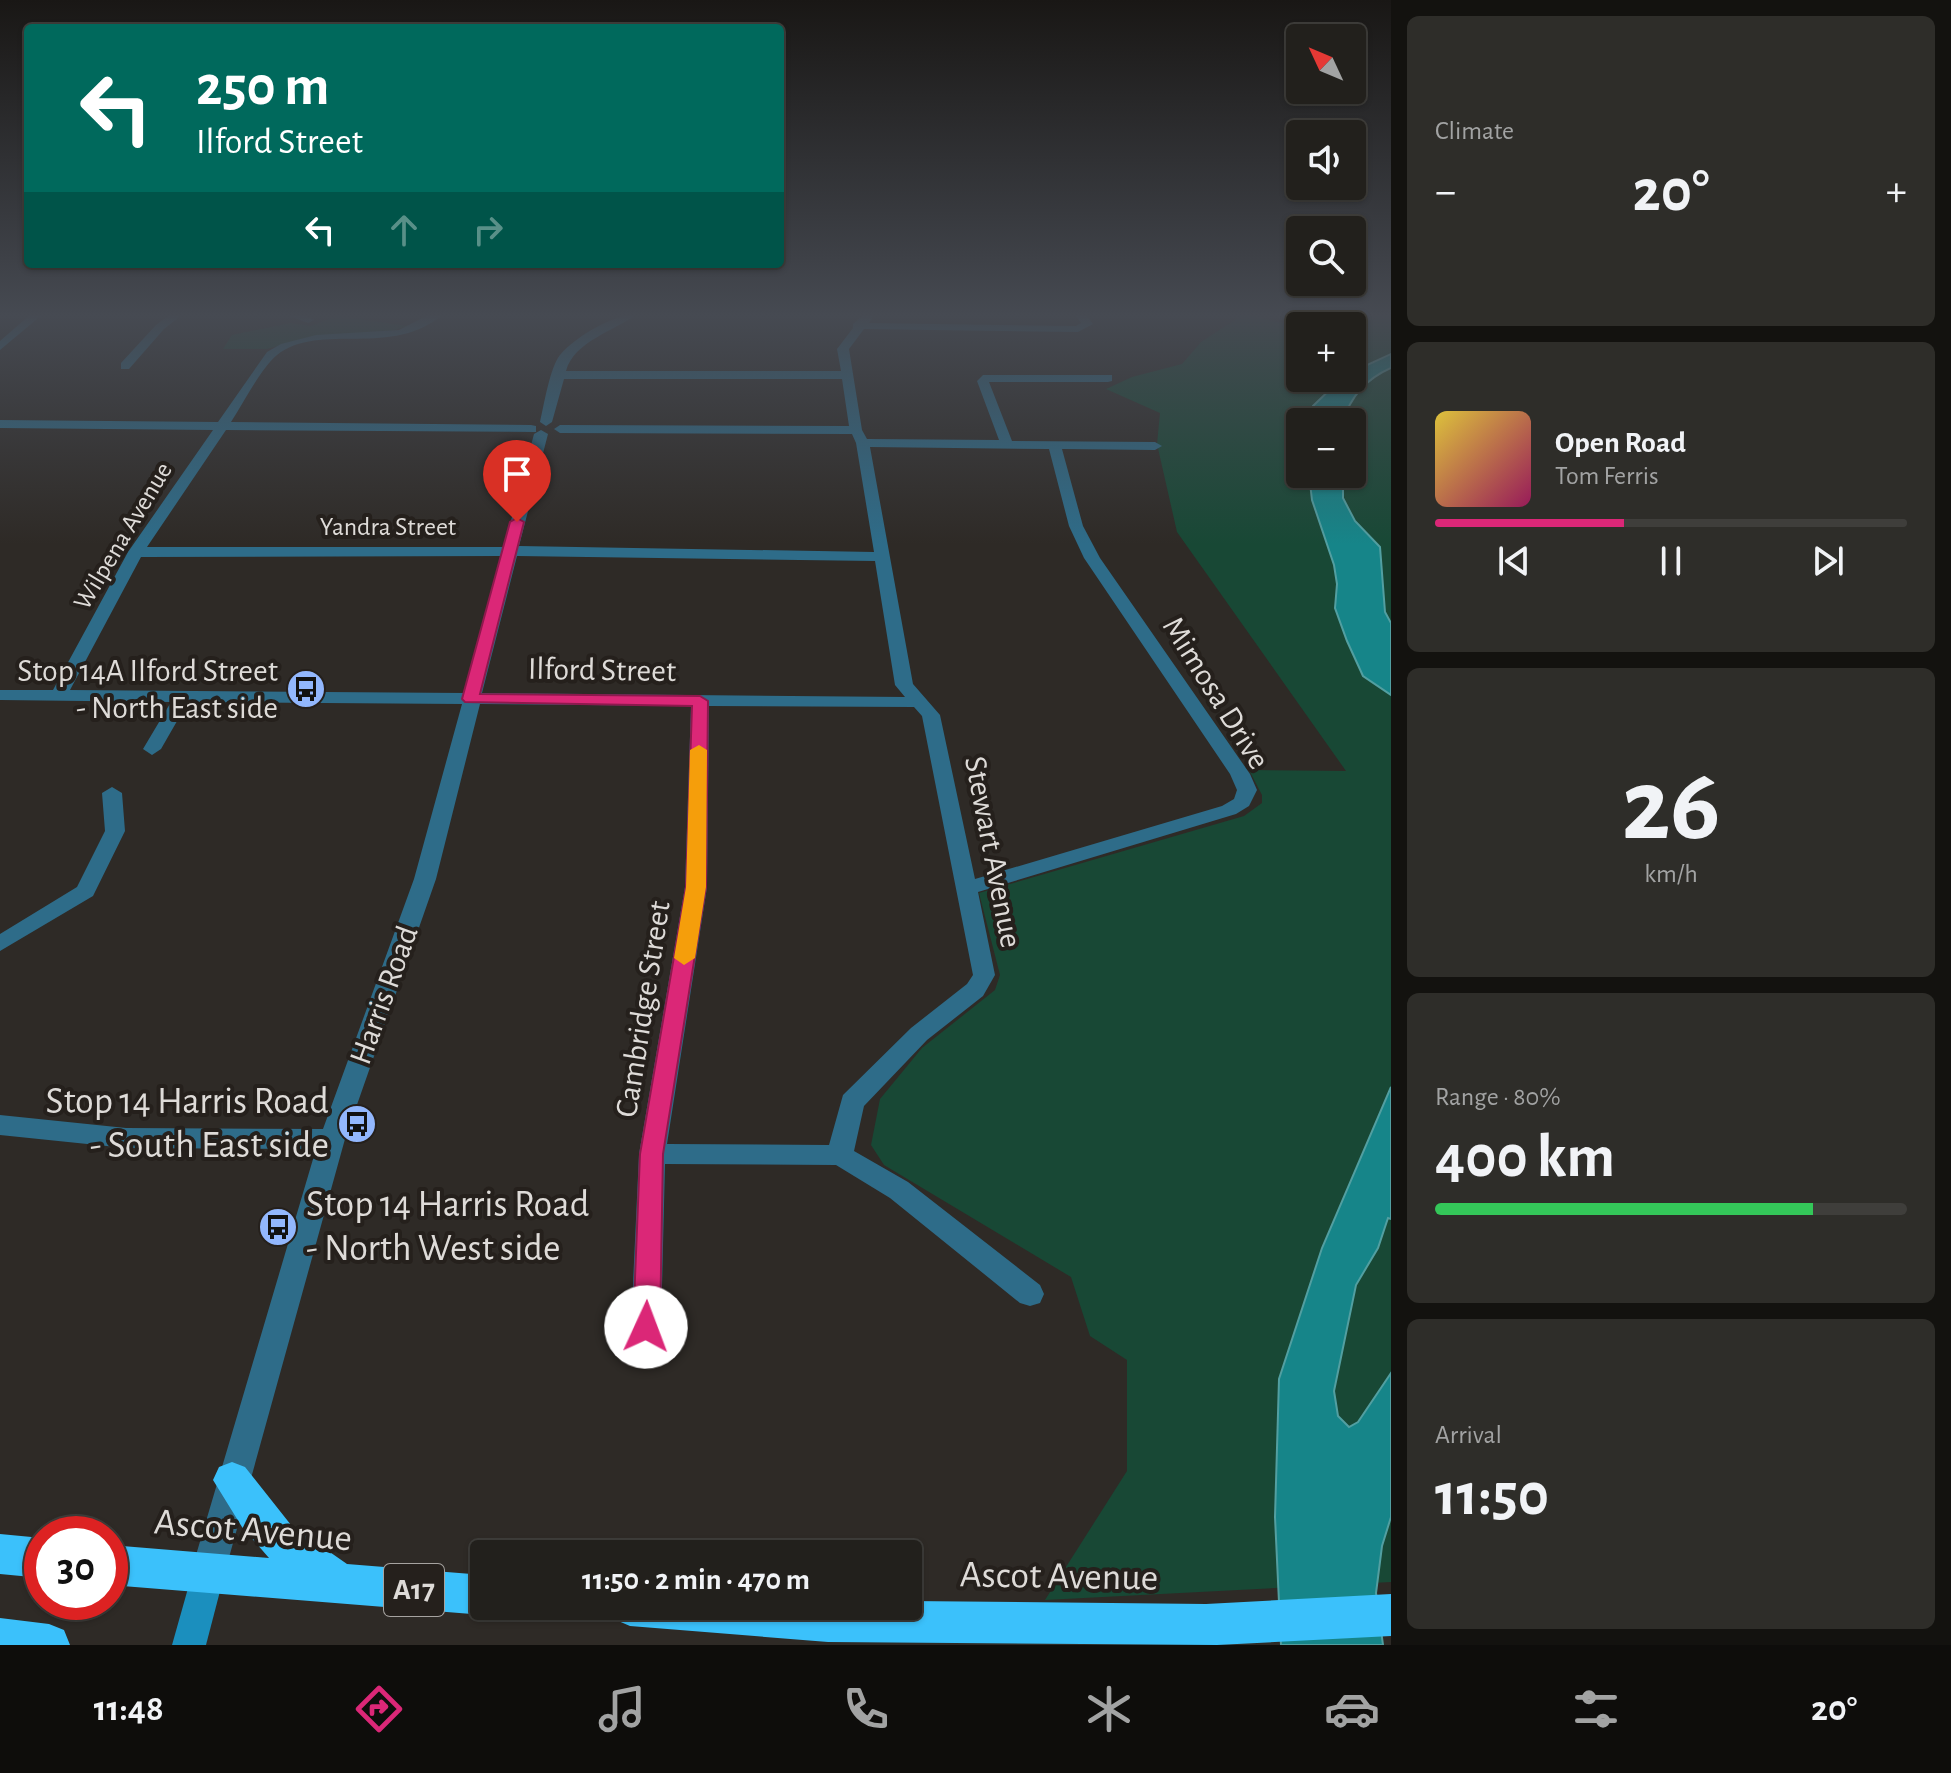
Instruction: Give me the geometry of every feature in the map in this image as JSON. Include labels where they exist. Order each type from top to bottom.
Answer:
[{"type":"highway","points":[[232,1480],[255,1516],[278,1541],[295,1556],[344,1584]]},
{"type":"highway","points":[[0,1554],[24,1556]]},
{"type":"highway","name":"Ascot Avenue","points":[[128,1566],[470,1594]]},
{"type":"highway","name":"Ascot Avenue","points":[[815,1620],[1206,1625],[1391,1615]]},
{"type":"highway","points":[[0,1639],[49,1645]]},
{"type":"street","name":"Wilpena Avenue","points":[[60,693],[136,552],[245,391]]},
{"type":"street","name":"Harris Road","points":[[189,1645],[232,1480],[332,1139],[425,879],[539,428],[552,391]]},
{"type":"street","name":"Stewart Avenue","points":[[840,1155],[852,1102],[919,1034],[975,990],[984,975],[973,935],[967,888],[931,715],[916,702],[904,685],[850,391]]},
{"type":"street","points":[[987,391],[1006,442]]},
{"type":"street","points":[[4,429],[18,424],[223,423],[539,428],[555,424],[560,429],[1155,446]]},
{"type":"street","name":"Mimosa Drive","points":[[967,888],[1229,810],[1242,802],[1247,790],[1240,774],[1092,558],[1076,526],[1054,443]]},
{"type":"street","name":"Yandra Street","points":[[136,552],[509,551],[881,557]]},
{"type":"street","name":"Ilford Street","points":[[0,695],[60,693],[181,699],[916,702]]},
{"type":"street","points":[[152,749],[181,699]]},
{"type":"street","name":"Cambridge Street","points":[[646,1327],[652,1154],[696,887],[700,701]]},
{"type":"street","points":[[0,944],[85,891],[115,831],[112,793]]},
{"type":"street","points":[[0,1125],[126,1138],[332,1139]]},
{"type":"street","points":[[652,1154],[840,1155],[899,1190],[1030,1294]]},
{"type":"green space","points":[[1110,391],[1391,391],[1391,1582],[1045,1600],[1127,1471],[1127,1360],[1090,1336],[1071,1277],[884,1165],[871,1145],[880,1099],[922,1048],[995,990],[1000,975],[979,893],[1244,816],[1262,803],[1262,795],[1249,770],[1346,771],[1177,532],[1157,444],[1160,413]]},
{"type":"water","points":[[1328,392],[1359,392],[1349,408],[1313,408]]},
{"type":"water","points":[[1311,488],[1343,488],[1343,498],[1355,521],[1380,547],[1385,612],[1391,623],[1391,695],[1363,676],[1347,641],[1335,608],[1337,584],[1334,565]]},
{"type":"water","points":[[1391,1087],[1391,1219],[1388,1218],[1378,1248],[1356,1285],[1334,1391],[1338,1416],[1349,1427],[1358,1422],[1391,1373],[1391,1517],[1382,1546],[1376,1593],[1383,1645],[1281,1645],[1275,1517],[1279,1379],[1322,1248]]},
{"type":"slow traffic","points":[[684,958],[696,887],[699,750]]},
{"type":"place","name":"Stop 14A Ilford Street - North East side","points":[[306,689]]},
{"type":"place","name":"Stop 14 Harris Road - South East side","points":[[357,1124]]},
{"type":"place","name":"Stop 14 Harris Road - North West side","points":[[278,1227]]},
{"type":"route","points":[[517,522],[470,699],[700,701],[696,887],[652,1154],[646,1327]]}]
